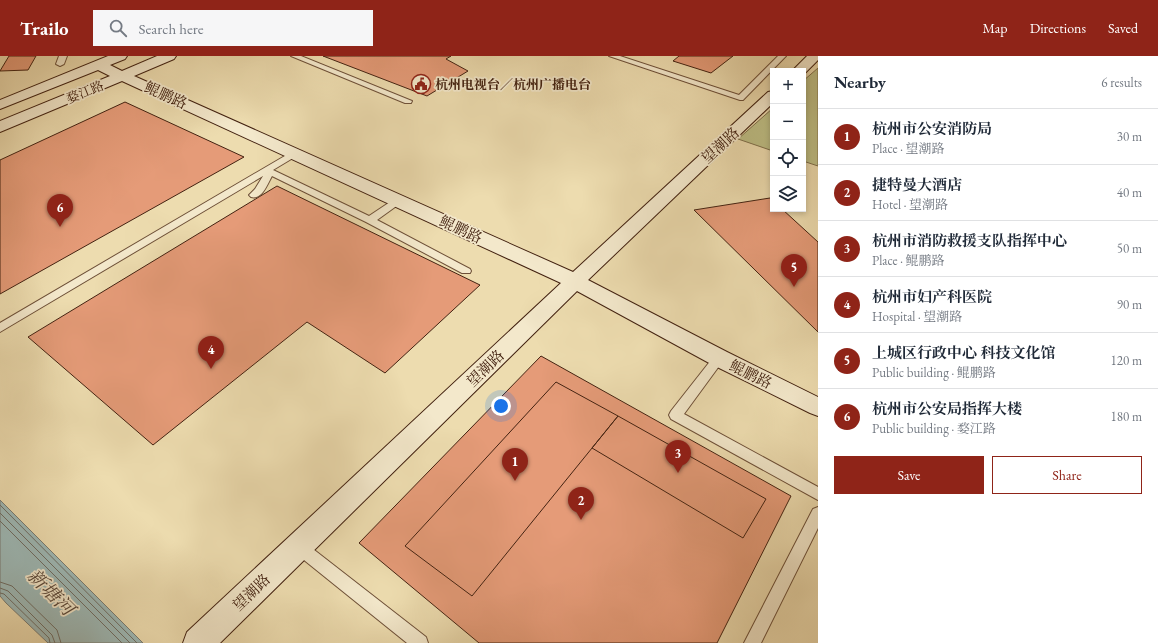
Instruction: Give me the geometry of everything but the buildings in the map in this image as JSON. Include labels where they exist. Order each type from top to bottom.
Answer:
[{"type":"street","name":"婺江路","points":[[0,105],[120,56]]},
{"type":"street","name":"婺江路","points":[[0,127],[169,56]]},
{"type":"street","points":[[802,68],[815,56]]},
{"type":"street","name":"鲲鹏路","points":[[98,65],[575,281],[719,358],[818,407]]},
{"type":"street","name":"望潮路","points":[[204,637],[575,281],[770,98]]},
{"type":"lane","points":[[60,64],[64,56]]},
{"type":"lane","points":[[295,56],[408,101]]},
{"type":"lane","points":[[613,56],[740,98],[782,56]]},
{"type":"lane","points":[[0,328],[268,171],[295,153]]},
{"type":"lane","points":[[254,194],[260,191],[268,171]]},
{"type":"lane","points":[[268,171],[370,220],[466,271]]},
{"type":"lane","points":[[370,220],[399,200]]},
{"type":"lane","points":[[719,358],[676,414],[818,494]]},
{"type":"lane","points":[[752,643],[818,513]]},
{"type":"lane","points":[[299,547],[420,643]]},
{"type":"green space","points":[[818,68],[818,166],[806,162],[806,78]]},
{"type":"green space","points":[[770,111],[770,150],[738,139]]},
{"type":"water","name":"新塘河","points":[[0,500],[143,643],[48,643],[6,603],[0,596]]},
{"type":"place","name":"杭州电视台／杭州广播电台","points":[[421,84]]},
{"type":"place","name":"杭州市公安局指挥大楼","points":[[60,227]]},
{"type":"place","name":"上城区行政中心 科技文化馆","points":[[794,287]]},
{"type":"place","name":"杭州市妇产科医院","points":[[211,369]]},
{"type":"place","name":"杭州市消防救援支队指挥中心","points":[[678,473]]},
{"type":"place","name":"杭州市公安消防局","points":[[515,481]]},
{"type":"place","name":"捷特曼大酒店","points":[[581,520]]}]
